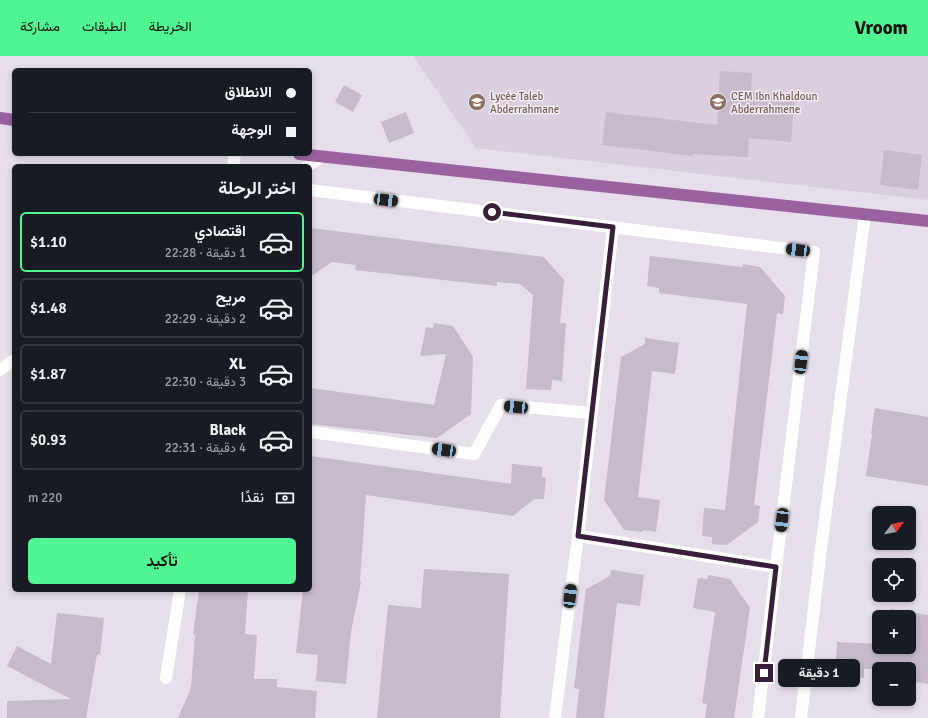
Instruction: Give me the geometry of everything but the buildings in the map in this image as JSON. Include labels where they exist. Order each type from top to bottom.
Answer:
[{"type":"main road","points":[[0,118],[12,120]]},
{"type":"main road","points":[[312,156],[928,221]]},
{"type":"street","points":[[310,164],[321,157]]},
{"type":"street","points":[[312,190],[814,252],[758,718]]},
{"type":"street","points":[[800,718],[865,214]]},
{"type":"street","points":[[555,718],[578,536],[613,227]]},
{"type":"street","points":[[0,370],[12,361]]},
{"type":"street","points":[[312,432],[474,454],[501,405],[592,413]]},
{"type":"street","points":[[578,536],[776,567]]},
{"type":"street","points":[[166,678],[180,592]]},
{"type":"shaded area","name":"CEM Ibn Khaldoun Abderrahmene","points":[[413,56],[928,56],[928,200],[476,148]]},
{"type":"place","name":"Lycée Taleb Abderrahmane","points":[[477,102]]},
{"type":"place","name":"CEM Ibn Khaldoun Abderrahmene","points":[[718,102]]},
{"type":"route","points":[[492,212],[613,227],[578,536],[776,567],[764,673]]}]
